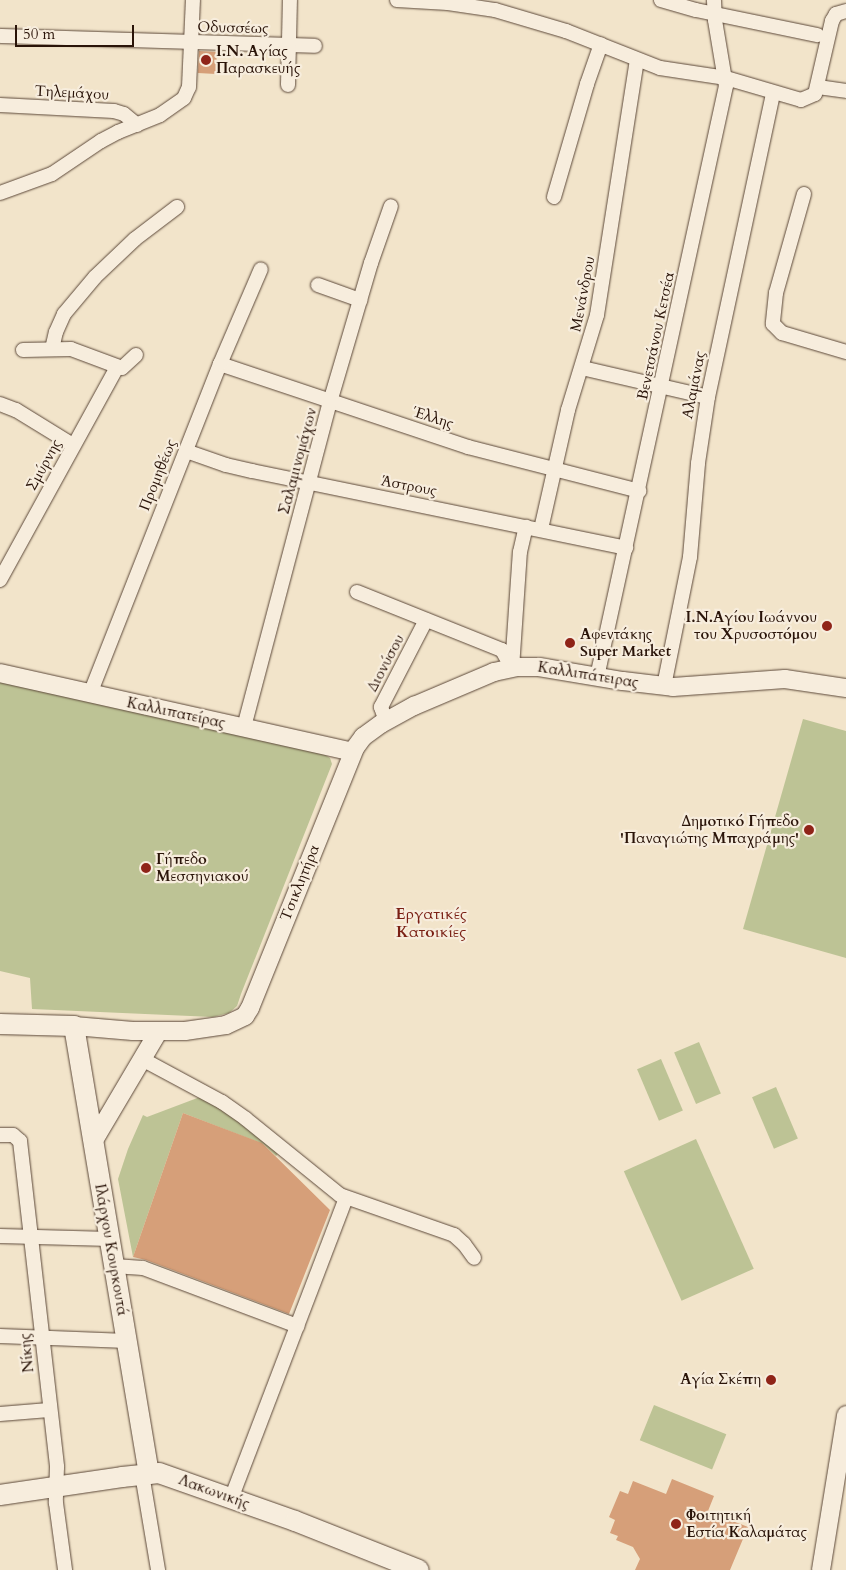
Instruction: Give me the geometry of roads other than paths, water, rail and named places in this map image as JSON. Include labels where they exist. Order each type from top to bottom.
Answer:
[{"type":"main road","points":[[0,1024],[74,1026]]},
{"type":"main road","name":"Ιλάρχου Κουρκουτά","points":[[74,1026],[127,1341],[145,1474]]},
{"type":"main road","name":"Λακωνικής","points":[[0,1495],[145,1474],[164,1474],[418,1570]]},
{"type":"street","points":[[0,193],[52,174],[101,141],[160,116],[186,96],[189,87],[194,0]]},
{"type":"street","points":[[288,85],[290,0]]},
{"type":"street","points":[[397,0],[448,3],[495,10],[601,44],[660,68],[726,78],[772,93],[806,100],[815,94],[818,86],[832,21],[836,14],[846,11]]},
{"type":"street","points":[[660,0],[714,7],[817,35]]},
{"type":"street","name":"Βενετσάνου Κετσέα","points":[[597,677],[725,91],[726,78],[714,7]]},
{"type":"street","name":"Οδυσσέως","points":[[0,36],[191,44],[315,46]]},
{"type":"street","points":[[554,197],[587,84],[601,44]]},
{"type":"street","name":"Μενάνδρου","points":[[540,529],[568,410],[593,331],[603,287],[637,60]]},
{"type":"street","points":[[818,86],[846,91]]},
{"type":"street","name":"Αλαμάνας","points":[[664,686],[690,557],[698,463],[708,397],[772,93]]},
{"type":"street","name":"Τηλεμάχου","points":[[0,105],[114,111],[124,114],[137,125]]},
{"type":"street","points":[[804,194],[778,288],[772,317],[773,324],[782,333],[846,352]]},
{"type":"street","name":"Σαλαμινομάχων","points":[[244,727],[330,402],[360,300],[391,206]]},
{"type":"street","points":[[52,349],[56,332],[64,314],[95,277],[135,239],[177,207]]},
{"type":"street","name":"Προμηθέως","points":[[90,694],[220,364],[260,269]]},
{"type":"street","points":[[318,285],[360,300]]},
{"type":"street","points":[[23,350],[52,349],[81,352],[117,367],[125,366],[136,354]]},
{"type":"street","name":"Έλλης","points":[[220,364],[330,402],[468,446],[638,491]]},
{"type":"street","name":"Σμύρνης","points":[[0,580],[117,367]]},
{"type":"street","points":[[582,368],[708,397]]},
{"type":"street","points":[[0,404],[16,410],[73,445]]},
{"type":"street","name":"Άστρους","points":[[186,451],[226,465],[626,548]]},
{"type":"street","points":[[512,668],[520,552],[526,527]]},
{"type":"street","points":[[357,592],[502,650],[512,668]]},
{"type":"street","name":"Διονύσου","points":[[386,721],[381,707],[426,620]]},
{"type":"street","name":"Καλλιπάτειρας","points":[[352,752],[363,737],[386,721],[471,681],[512,668],[539,667],[664,686],[686,687],[785,679],[846,688]]},
{"type":"street","name":"Καλλιπατείρας","points":[[0,673],[352,752]]},
{"type":"street","name":"Τσικλητήρα","points":[[158,1032],[217,1027],[235,1022],[247,1014],[352,752]]},
{"type":"street","points":[[74,1026],[158,1032],[93,1142]]},
{"type":"street","points":[[142,1059],[222,1102],[346,1198],[454,1235],[464,1244],[474,1258]]},
{"type":"street","name":"Νίκης","points":[[7,1135],[20,1141],[49,1410],[57,1467],[56,1503],[65,1570]]},
{"type":"street","points":[[231,1499],[346,1198]]},
{"type":"street","points":[[0,1236],[110,1239]]},
{"type":"street","points":[[114,1266],[143,1268],[297,1326]]},
{"type":"street","points":[[0,1336],[127,1341]]},
{"type":"street","points":[[0,1414],[49,1410]]},
{"type":"street","points":[[821,1570],[846,1415]]},
{"type":"street","points":[[145,1474],[158,1570]]},
{"type":"place","name":"Ι.Ν. Αγίας Παρασκευής","points":[[206,60]]},
{"type":"place","name":"Ι.Ν.Αγίου Ιωάννου του Χρυσοστόμου","points":[[827,626]]},
{"type":"place","name":"Αφεντάκης Super Market","points":[[570,643]]},
{"type":"place","name":"Δημοτικό Γήπεδο 'Παναγιώτης Μπαχράμης'","points":[[809,830]]},
{"type":"place","name":"Γήπεδο Μεσσηνιακού","points":[[146,868]]},
{"type":"place","name":"Αγία Σκέπη","points":[[771,1380]]},
{"type":"place","name":"Φοιτητική Εστία Καλαμάτας","points":[[676,1524]]},
{"type":"district","name":"Εργατικές Κατοικίες","points":[[431,923]]}]
